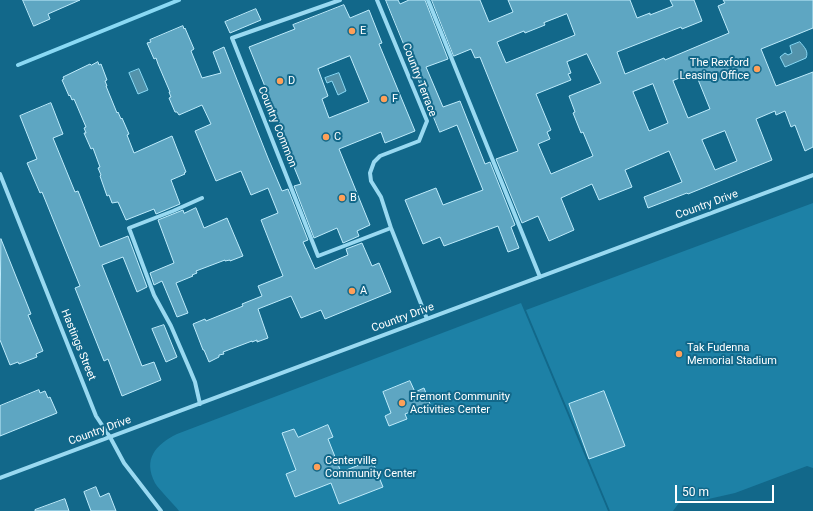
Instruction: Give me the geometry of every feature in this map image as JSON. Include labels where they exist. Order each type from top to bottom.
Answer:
[{"type":"street","name":"Country Common","points":[[340,0],[232,38],[318,256],[391,228]]},
{"type":"street","name":"Country Terrace","points":[[377,0],[427,121],[419,141],[380,156],[374,162],[370,173],[371,181],[381,197],[391,228],[427,319]]},
{"type":"street","points":[[428,0],[540,277]]},
{"type":"street","name":"Hastings Street","points":[[0,174],[96,416],[110,437],[124,464],[162,511]]},
{"type":"street","name":"Country Drive","points":[[0,478],[813,175]]},
{"type":"street","points":[[200,404],[195,382],[171,326],[154,295],[129,228],[202,198]]},
{"type":"shaded area","points":[[800,42],[806,51],[806,58],[785,67],[780,57],[785,53],[788,55],[792,53],[790,46]]},
{"type":"shaded area","points":[[139,69],[148,90],[138,94],[129,73]]},
{"type":"shaded area","points":[[339,73],[346,91],[338,95],[332,81],[327,83],[325,78]]},
{"type":"shaded area","name":"Tak Fudenna Memorial Stadium","points":[[813,203],[813,468],[807,466],[735,493],[704,500],[681,500],[673,511],[610,511],[526,310]]},
{"type":"shaded area","points":[[521,303],[608,511],[179,511],[155,483],[150,467],[153,454],[157,448],[169,438],[177,434]]},
{"type":"building","points":[[23,0],[80,0],[48,14],[50,19],[34,26]]},
{"type":"building","points":[[386,0],[398,0],[400,4],[409,0],[425,0],[448,59],[426,67],[443,107],[460,101],[485,164],[490,162],[515,225],[511,227],[519,248],[508,252],[498,226],[444,246],[440,237],[423,244],[405,200],[436,188],[443,205],[483,190],[457,125],[440,132]]},
{"type":"building","points":[[432,0],[480,0],[489,22],[513,12],[508,0],[630,0],[637,18],[650,13],[650,15],[673,6],[670,0],[694,0],[702,21],[682,29],[681,27],[617,52],[625,74],[664,58],[665,60],[729,33],[718,6],[725,3],[723,0],[813,0],[813,28],[761,49],[776,86],[813,72],[813,147],[805,151],[795,125],[791,127],[785,111],[776,115],[775,111],[756,119],[772,160],[688,194],[687,193],[648,208],[644,197],[682,182],[669,151],[625,170],[632,187],[599,200],[592,184],[561,198],[574,230],[549,241],[538,216],[522,223],[496,159],[518,151],[480,57],[475,58],[471,49],[454,56]],"holes":[[[567,14],[575,35],[506,63],[497,42],[524,31],[525,33],[545,25],[544,23]],[[587,54],[601,83],[569,96],[575,112],[573,113],[593,156],[551,174],[538,144],[550,139],[547,132],[551,130],[536,94],[571,80],[568,74],[571,73],[567,62]],[[695,72],[710,109],[688,118],[673,81]],[[653,84],[668,123],[649,131],[633,92]],[[725,131],[737,161],[715,170],[702,140]]]},
{"type":"building","points":[[344,5],[350,18],[369,10],[382,43],[379,44],[415,131],[385,143],[381,132],[339,149],[370,225],[357,231],[359,236],[343,243],[337,228],[314,238],[294,186],[301,184],[282,138],[285,136],[249,47],[295,29],[293,25]],"holes":[[[350,56],[369,102],[329,118],[322,99],[328,96],[318,69]]]},
{"type":"building","points":[[256,9],[261,20],[230,33],[225,22]]},
{"type":"building","points":[[183,26],[194,49],[191,51],[202,78],[221,73],[213,52],[224,47],[282,191],[288,189],[308,240],[303,242],[315,269],[348,255],[346,249],[362,243],[372,266],[379,263],[391,292],[325,319],[321,310],[301,318],[291,296],[258,309],[268,338],[257,342],[257,340],[252,341],[223,352],[224,354],[219,355],[219,357],[209,362],[193,324],[205,319],[206,321],[243,306],[242,304],[262,296],[258,286],[283,276],[261,220],[278,213],[268,188],[251,195],[241,171],[216,181],[195,131],[211,124],[202,105],[179,115],[175,112],[169,98],[171,97],[170,92],[156,58],[154,59],[147,43],[151,42],[150,40]]},
{"type":"building","points":[[98,62],[99,65],[101,64],[107,80],[105,81],[106,86],[117,113],[118,112],[121,119],[122,118],[129,134],[127,135],[134,153],[172,136],[186,172],[184,173],[185,174],[171,180],[180,204],[156,214],[154,209],[126,220],[118,202],[112,203],[109,195],[107,196],[98,168],[100,167],[93,148],[91,149],[84,133],[86,133],[84,128],[86,127],[74,99],[72,100],[70,95],[69,96],[62,80],[64,79],[63,77],[90,64],[91,65]]},
{"type":"building","points":[[51,103],[63,134],[53,138],[75,192],[78,191],[100,247],[128,236],[147,287],[137,292],[123,257],[102,265],[142,366],[154,362],[161,380],[122,396],[108,359],[104,361],[75,288],[80,286],[42,192],[40,193],[27,163],[37,159],[20,116]]},
{"type":"building","points":[[196,208],[204,228],[227,218],[243,256],[230,261],[225,260],[196,271],[197,273],[192,275],[193,276],[176,283],[188,313],[177,317],[162,281],[154,285],[150,273],[174,263],[158,220],[183,210],[184,213]]},
{"type":"building","points":[[1,239],[31,314],[28,315],[43,351],[36,354],[37,357],[19,364],[18,362],[10,365],[0,340]]},
{"type":"building","points":[[164,325],[177,357],[166,362],[152,329]]},
{"type":"building","name":"Fremont Community Activities Center","points":[[410,381],[415,392],[424,388],[430,404],[405,414],[407,419],[389,426],[385,416],[391,413],[383,392]]},
{"type":"building","points":[[39,390],[40,393],[45,391],[48,398],[50,397],[57,413],[0,436],[0,406]]},
{"type":"building","points":[[604,391],[625,446],[589,459],[569,404]]},
{"type":"building","name":"Centerville Community Center","points":[[328,425],[333,437],[328,439],[341,472],[372,460],[383,487],[339,504],[331,483],[295,497],[286,474],[296,470],[282,433],[294,429],[298,437]]},
{"type":"building","points":[[96,487],[100,497],[109,493],[116,511],[91,511],[84,492]]},
{"type":"building","points":[[65,499],[69,511],[35,511],[35,510]]},
{"type":"waterway","points":[[18,65],[179,0]]},
{"type":"place","name":"E","points":[[352,31]]},
{"type":"place","name":"The Rexford Leasing Office","points":[[757,69]]},
{"type":"place","name":"D","points":[[280,81]]},
{"type":"place","name":"F","points":[[384,99]]},
{"type":"place","name":"C","points":[[326,137]]},
{"type":"place","name":"B","points":[[342,198]]},
{"type":"place","name":"A","points":[[352,291]]},
{"type":"place","name":"Tak Fudenna Memorial Stadium","points":[[679,354]]},
{"type":"place","name":"Fremont Community Activities Center","points":[[402,403]]},
{"type":"place","name":"Centerville Community Center","points":[[317,467]]}]
